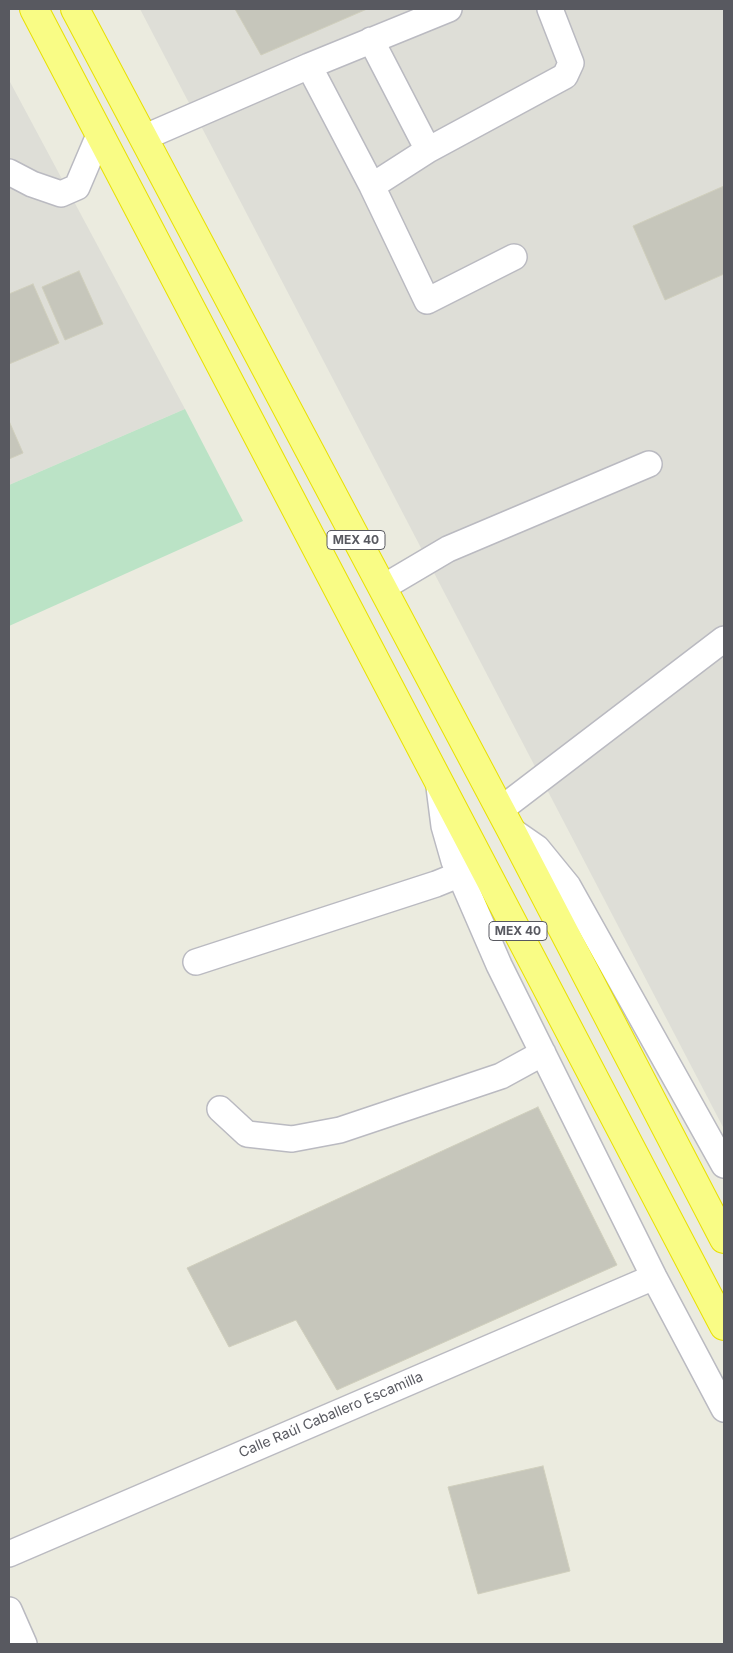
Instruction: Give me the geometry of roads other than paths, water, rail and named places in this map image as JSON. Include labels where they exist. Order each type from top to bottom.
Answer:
[{"type":"highway","name":"MEX 40","points":[[34,9],[437,776],[471,869],[599,1086],[724,1326]]},
{"type":"highway","name":"MEX 40","points":[[75,9],[505,820],[724,1239]]},
{"type":"street","points":[[143,138],[309,66],[449,9]]},
{"type":"street","points":[[372,186],[428,150],[565,76],[571,63],[550,9]]},
{"type":"street","points":[[371,40],[428,150]]},
{"type":"street","points":[[309,66],[372,186],[427,301],[514,257]]},
{"type":"street","points":[[9,172],[32,184],[61,194],[77,187],[100,134]]},
{"type":"street","points":[[382,588],[448,549],[649,464]]},
{"type":"street","points":[[724,639],[505,820],[537,848],[568,886],[724,1165]]},
{"type":"street","points":[[196,962],[471,869],[499,965],[654,1277],[724,1410]]},
{"type":"street","points":[[220,1109],[247,1134],[292,1139],[340,1130],[502,1076],[543,1053]]},
{"type":"street","name":"Calle Raúl Caballero Escamilla","points":[[9,1554],[654,1277]]},
{"type":"street","points":[[9,1610],[24,1644]]}]
